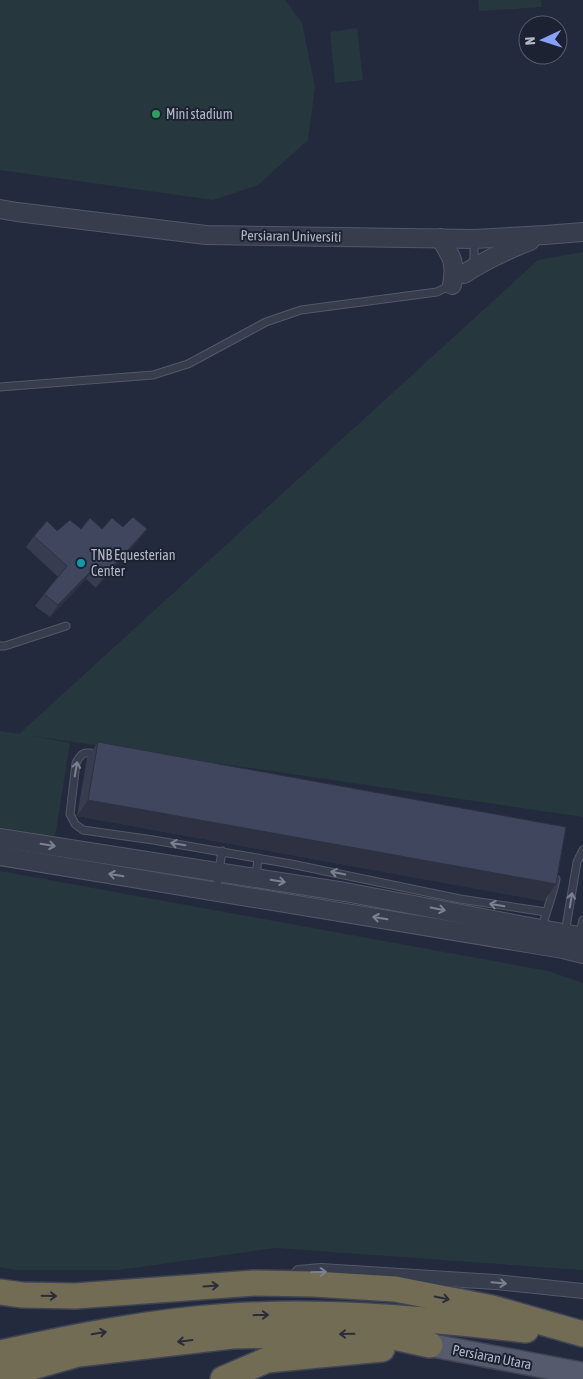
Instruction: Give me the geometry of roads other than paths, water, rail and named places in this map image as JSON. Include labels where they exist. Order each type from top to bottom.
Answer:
[{"type":"highway","points":[[0,1292],[22,1295],[75,1296],[254,1283],[314,1284],[394,1290],[492,1308],[583,1336]]},
{"type":"highway","points":[[0,1353],[146,1324],[232,1316],[334,1314],[419,1319],[583,1336]]},
{"type":"highway","points":[[0,1376],[78,1354],[232,1336],[357,1334],[394,1337],[430,1345]]},
{"type":"highway","points":[[223,1379],[266,1360],[430,1345]]},
{"type":"main road","name":"Persiaran Utara","points":[[430,1345],[583,1374]]},
{"type":"street","name":"Persiaran Universiti","points":[[0,209],[206,235],[474,239],[545,236],[583,232]]},
{"type":"street","points":[[440,238],[453,258],[458,279],[483,262],[504,251],[545,236]]},
{"type":"street","points":[[0,838],[345,892],[544,920],[576,940]]},
{"type":"street","points":[[0,856],[216,891],[576,940]]},
{"type":"street","points":[[254,1283],[282,1275],[321,1271],[495,1282],[583,1291]]},
{"type":"lane","points":[[0,387],[153,375],[188,364],[266,322],[301,310],[438,292],[458,279],[472,265],[474,239]]},
{"type":"lane","points":[[0,646],[66,626]]},
{"type":"lane","points":[[102,754],[85,753],[80,756],[76,763],[70,814],[75,824],[83,830],[258,858],[460,899],[544,920],[553,898],[557,870]]},
{"type":"lane","points":[[576,940],[577,862],[583,850]]},
{"type":"lane","points":[[216,891],[222,851]]},
{"type":"lane","points":[[256,878],[258,858]]},
{"type":"place","name":"Mini stadium","points":[[156,114]]},
{"type":"place","name":"TNB Equesterian Center","points":[[81,563]]}]
